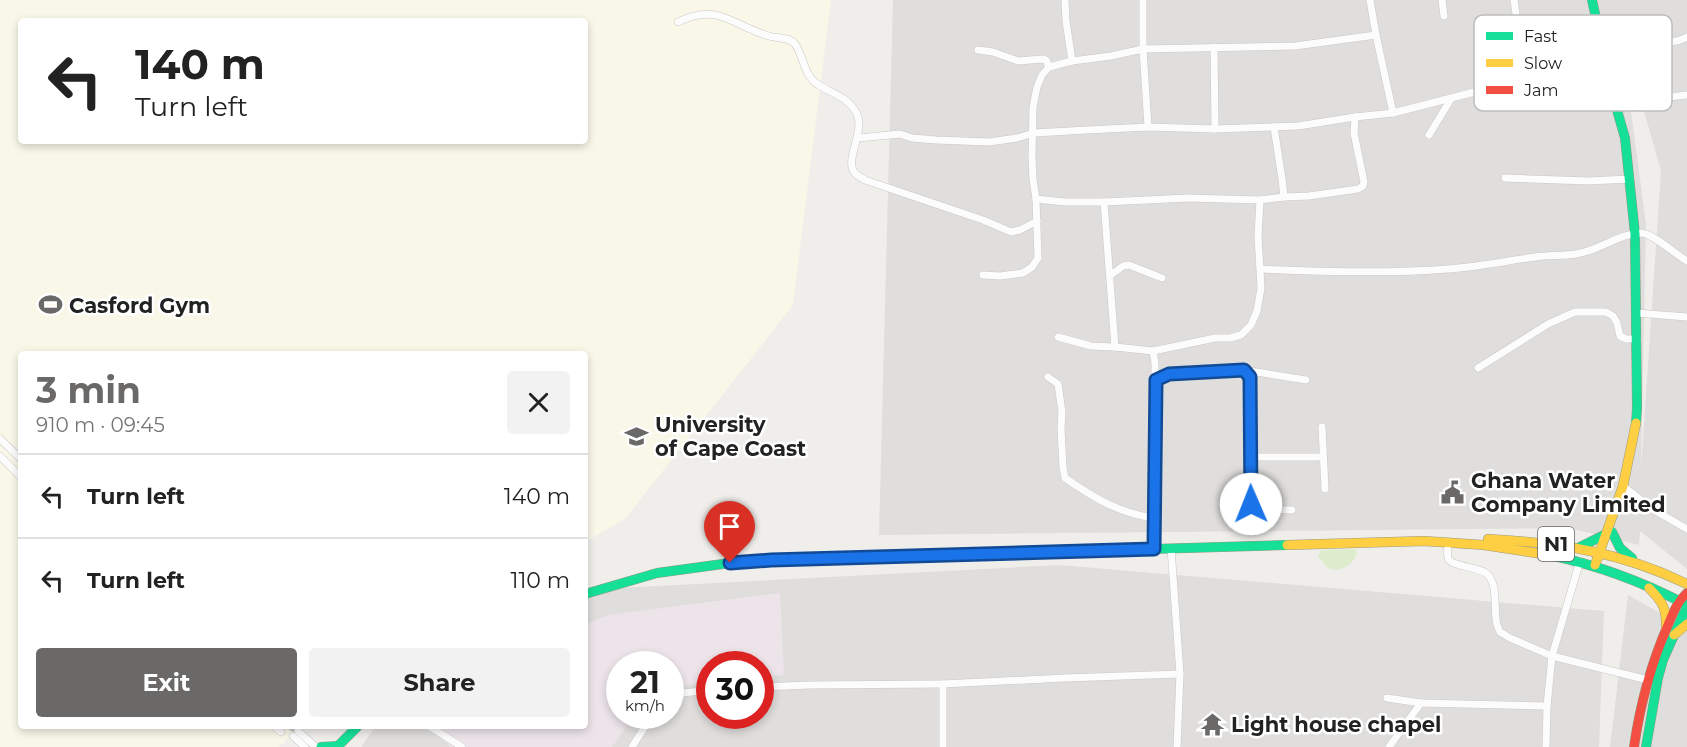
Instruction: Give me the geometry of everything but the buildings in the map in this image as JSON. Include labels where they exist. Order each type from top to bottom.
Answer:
[{"type":"main road","points":[[1592,0],[1595,15]]},
{"type":"main road","points":[[1598,566],[1608,534],[1613,526],[1611,521],[1623,486],[1636,422],[1635,234],[1625,138],[1618,111]]},
{"type":"main road","points":[[1580,547],[1608,534]]},
{"type":"main road","points":[[1608,534],[1635,560]]},
{"type":"main road","name":"N1","points":[[1424,541],[1435,538],[1481,538],[1524,540],[1580,547],[1635,560],[1685,582]]},
{"type":"main road","name":"N1","points":[[588,593],[657,573],[771,560],[1424,541],[1482,545],[1580,561],[1686,598]]},
{"type":"main road","points":[[1646,585],[1664,604],[1670,632],[1658,678],[1646,743],[1635,742],[1648,680],[1670,632],[1686,598],[1685,582]]},
{"type":"main road","points":[[1670,632],[1687,624]]},
{"type":"main road","points":[[321,747],[338,746],[355,729]]},
{"type":"street","points":[[1065,0],[1072,61]]},
{"type":"street","points":[[1143,0],[1143,49],[1148,127]]},
{"type":"street","points":[[1370,0],[1393,113]]},
{"type":"street","points":[[1442,0],[1444,16]]},
{"type":"street","points":[[1514,0],[1516,15]]},
{"type":"street","points":[[678,22],[702,13],[715,14],[769,36],[791,40],[796,45],[809,76],[817,84],[841,96],[857,113],[860,122],[852,165],[854,172],[865,180],[983,220],[1011,232],[1037,221]]},
{"type":"street","points":[[983,275],[1000,276],[1023,273],[1032,267],[1038,258],[1032,158],[1033,107],[1036,87],[1049,67],[1143,49],[1295,46],[1376,35]]},
{"type":"street","points":[[1672,42],[1687,37]]},
{"type":"street","points":[[1214,47],[1215,129]]},
{"type":"street","points":[[978,50],[993,52],[1017,61],[1042,59],[1046,60],[1049,67]]},
{"type":"street","points":[[858,138],[900,134],[912,138],[989,142],[1034,133],[1148,127],[1215,129],[1298,126],[1393,113],[1474,93]]},
{"type":"street","points":[[1672,97],[1687,95]]},
{"type":"street","points":[[1429,135],[1451,99]]},
{"type":"street","points":[[1036,199],[1065,202],[1188,198],[1260,200],[1358,189],[1363,186],[1364,182],[1354,133],[1355,117]]},
{"type":"street","points":[[1274,127],[1284,197]]},
{"type":"street","points":[[1505,178],[1588,181],[1630,179]]},
{"type":"street","points":[[1058,337],[1091,346],[1153,351],[1241,335],[1251,325],[1262,288],[1258,236],[1260,200]]},
{"type":"street","points":[[1104,202],[1115,347]]},
{"type":"street","points":[[1261,269],[1331,272],[1449,269],[1538,256],[1577,254],[1642,233],[1652,236],[1687,261]]},
{"type":"street","points":[[1111,275],[1123,266],[1129,265],[1162,278]]},
{"type":"street","points":[[1478,368],[1548,324],[1575,312],[1606,312],[1613,316],[1620,336],[1626,339],[1637,339]]},
{"type":"street","points":[[1636,313],[1687,317]]},
{"type":"street","points":[[1153,351],[1156,380],[1154,549]]},
{"type":"street","points":[[1156,380],[1169,374],[1244,370],[1306,380]]},
{"type":"street","points":[[1244,370],[1250,377],[1251,504],[1257,509],[1292,510]]},
{"type":"street","points":[[1048,377],[1058,384],[1061,398],[1065,478],[1118,509],[1139,516],[1155,518]]},
{"type":"street","points":[[1323,427],[1325,489]]},
{"type":"street","points":[[0,439],[18,456]]},
{"type":"street","points":[[0,456],[18,474]]},
{"type":"street","points":[[1249,457],[1323,457]]},
{"type":"street","points":[[1623,486],[1654,510],[1687,529]]},
{"type":"street","points":[[1448,543],[1449,561],[1486,573],[1492,581],[1496,620],[1500,632],[1552,656],[1648,680]]},
{"type":"street","points":[[1172,548],[1180,674],[1177,747]]},
{"type":"street","points":[[1546,747],[1552,656],[1580,561]]},
{"type":"street","points":[[774,686],[943,684],[1180,674]]},
{"type":"street","points":[[943,684],[943,747]]},
{"type":"street","points":[[1387,698],[1421,703],[1547,706]]},
{"type":"street","points":[[1389,747],[1421,703]]},
{"type":"street","points":[[278,729],[281,732]]},
{"type":"street","points":[[434,729],[462,747]]},
{"type":"street","points":[[632,747],[644,729]]},
{"type":"street","points":[[305,747],[296,734],[315,747]]},
{"type":"shaded area","name":"University of Cape Coast","points":[[0,0],[831,0],[793,305],[625,519],[588,540],[588,351],[18,351],[18,729],[298,729],[279,747],[0,747]]},
{"type":"shaded area","points":[[893,0],[1687,0],[1687,569],[1640,531],[1639,545],[1569,528],[879,535]],"holes":[[[1474,15],[1672,15],[1672,111],[1644,111],[1661,171],[1641,469],[1646,224],[1631,111],[1474,111]]]},
{"type":"shaded area","points":[[1060,565],[1604,611],[1599,747],[361,747],[374,729],[588,729],[588,595],[600,589]]},
{"type":"shaded area","points":[[780,593],[784,675],[774,676],[774,651],[696,651],[696,684],[684,686],[684,651],[606,651],[606,729],[625,729],[612,747],[451,747],[433,729],[588,729],[588,624],[608,615]]},
{"type":"shaded area","points":[[1628,595],[1687,628],[1687,747],[1610,747]]},
{"type":"green space","points":[[1355,549],[1357,552],[1353,561],[1342,569],[1328,568],[1318,556],[1321,550]]},
{"type":"traffic: fast","points":[[1592,0],[1595,15]]},
{"type":"traffic: fast","points":[[1617,111],[1625,138],[1635,234],[1636,423]]},
{"type":"traffic: fast","points":[[1612,532],[1620,548],[1632,558]]},
{"type":"traffic: fast","points":[[1580,547],[1604,535]]},
{"type":"traffic: fast","points":[[588,593],[657,573],[771,560],[1287,545]]},
{"type":"traffic: fast","points":[[1549,555],[1620,575],[1687,605]]},
{"type":"traffic: fast","points":[[1646,747],[1663,660],[1687,606]]},
{"type":"traffic: fast","points":[[337,747],[355,729]]},
{"type":"traffic: fast","points":[[321,747],[338,746]]},
{"type":"traffic: slow","points":[[1595,565],[1623,486],[1636,423]]},
{"type":"traffic: slow","points":[[1488,539],[1541,543],[1590,551],[1638,564],[1687,584]]},
{"type":"traffic: slow","points":[[1287,545],[1424,541],[1484,545],[1549,555]]},
{"type":"traffic: slow","points":[[1649,588],[1663,606],[1666,629]]},
{"type":"traffic: slow","points":[[1674,635],[1687,624]]},
{"type":"traffic: jam","points":[[1634,747],[1639,716],[1656,655],[1674,612],[1687,593]]},
{"type":"place","name":"Casford Gym","points":[[51,305]]},
{"type":"place","name":"University of Cape Coast","points":[[637,436]]},
{"type":"place","name":"Ghana Water Company Limited","points":[[1453,492]]},
{"type":"place","name":"Light house chapel","points":[[1213,724]]},
{"type":"route","points":[[730,563],[1154,549],[1156,380],[1169,374],[1244,370],[1250,377],[1251,504]]}]
